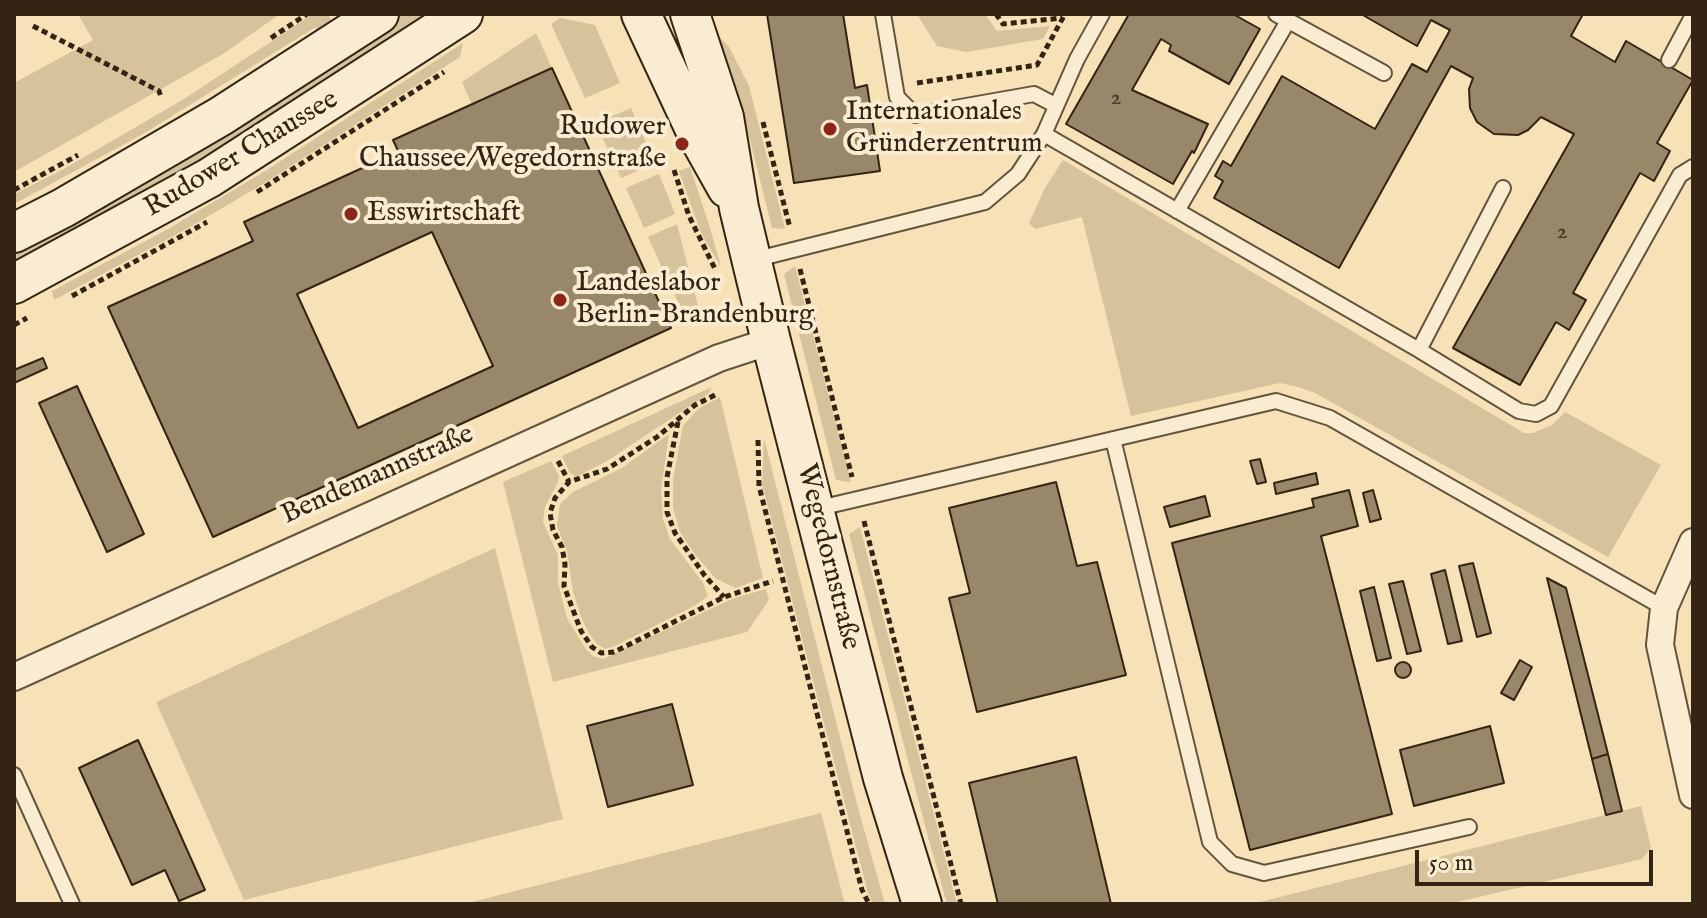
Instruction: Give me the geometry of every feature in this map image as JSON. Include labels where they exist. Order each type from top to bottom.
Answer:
[{"type":"main road","name":"Rudower Chaussee","points":[[14,233],[221,116],[379,14]]},
{"type":"main road","name":"Rudower Chaussee","points":[[14,284],[209,178],[463,14]]},
{"type":"main road","name":"Wegedornstraße","points":[[641,14],[699,138],[739,208]]},
{"type":"main road","name":"Wegedornstraße","points":[[690,14],[724,117],[739,208],[771,341],[883,778],[922,904]]},
{"type":"street","name":"Bendemannstraße","points":[[14,677],[719,358],[771,341]]},
{"type":"street","points":[[1693,542],[1664,608],[1660,645],[1693,795]]},
{"type":"lane","points":[[883,14],[897,97],[915,115],[1034,94],[1055,105]]},
{"type":"lane","points":[[752,260],[985,202],[1018,174],[1044,134],[1055,105],[1102,14]]},
{"type":"lane","points":[[1669,60],[1693,15]]},
{"type":"lane","points":[[1177,211],[1282,17],[1384,73]]},
{"type":"lane","points":[[1044,134],[1519,411],[1536,414],[1551,406],[1680,175],[1693,167]]},
{"type":"lane","points":[[1419,350],[1503,188]]},
{"type":"lane","points":[[815,509],[1276,401],[1330,418],[1664,608]]},
{"type":"lane","points":[[1113,439],[1210,842],[1232,864],[1264,873],[1469,827]]},
{"type":"lane","points":[[14,775],[72,904]]},
{"type":"path","points":[[270,39],[307,14]]},
{"type":"path","points":[[996,14],[1003,24],[1064,16]]},
{"type":"path","points":[[895,86],[1037,65],[1064,16]]},
{"type":"path","points":[[33,26],[159,91],[161,97]]},
{"type":"path","points":[[761,116],[961,904]]},
{"type":"path","points":[[14,190],[86,151]]},
{"type":"path","points":[[719,393],[695,405],[607,469],[569,482],[555,498],[550,513],[553,530],[562,547],[564,586],[581,631],[592,647],[601,653],[614,652],[724,597],[773,581]]},
{"type":"path","points":[[678,420],[667,477],[667,512],[675,533],[724,597]]},
{"type":"path","points":[[450,428],[460,452]]},
{"type":"path","points":[[755,428],[759,486],[862,890],[869,904]]},
{"type":"shaded area","points":[[78,14],[280,14],[223,54],[14,172],[14,83],[93,40]]},
{"type":"shaded area","points":[[313,14],[327,14],[335,25],[328,30],[314,28],[143,134],[14,204],[14,194],[184,99]]},
{"type":"shaded area","points":[[402,14],[437,14],[233,146],[14,267],[14,248],[317,72]]},
{"type":"shaded area","points":[[985,14],[997,31],[1050,26],[1043,39],[966,52],[937,46],[918,16]]},
{"type":"shaded area","points":[[560,18],[595,25],[620,83],[585,98],[551,24]]},
{"type":"shaded area","points":[[713,30],[729,47],[749,86],[785,229],[772,228],[740,100]]},
{"type":"shaded area","points":[[536,33],[552,68],[472,105],[462,82]]},
{"type":"shaded area","points":[[463,43],[460,57],[268,181],[54,300],[52,291],[168,229],[262,173]]},
{"type":"shaded area","points":[[631,108],[655,163],[621,178],[596,123]]},
{"type":"shaded area","points":[[1063,160],[1524,433],[1533,433],[1552,425],[1565,412],[1661,465],[1608,557],[1315,393],[1298,387],[1280,383],[1131,416],[1082,217],[1035,229],[1029,223],[1045,188]]},
{"type":"shaded area","points":[[690,167],[721,267],[701,233],[679,171]]},
{"type":"shaded area","points":[[659,174],[675,214],[644,228],[626,188]]},
{"type":"shaded area","points":[[677,224],[700,314],[682,311],[648,237]]},
{"type":"shaded area","points":[[795,266],[851,482],[836,480],[784,274]]},
{"type":"shaded area","points":[[712,387],[708,394],[607,461],[576,477],[570,473],[562,456]]},
{"type":"shaded area","points":[[720,397],[763,578],[736,588],[715,578],[694,553],[680,532],[673,508],[673,479],[683,426],[698,409]]},
{"type":"shaded area","points":[[669,434],[661,489],[663,519],[670,539],[703,583],[708,596],[694,606],[605,649],[590,635],[573,592],[567,551],[557,526],[560,504],[573,492],[622,468]]},
{"type":"shaded area","points":[[764,438],[885,904],[873,904],[868,893],[762,484]]},
{"type":"shaded area","points":[[551,461],[559,476],[545,507],[543,522],[558,555],[558,583],[567,618],[593,656],[603,659],[734,598],[766,589],[769,600],[747,632],[553,682],[503,482]]},
{"type":"shaded area","points":[[860,527],[957,904],[947,904],[858,569],[849,534]]},
{"type":"shaded area","points":[[495,548],[563,819],[244,900],[156,702]]},
{"type":"shaded area","points":[[1641,806],[1651,848],[1642,859],[1449,904],[1252,904]]},
{"type":"shaded area","points":[[821,813],[845,904],[464,904]]},
{"type":"building","name":"Internationales Gründerzentrum","points":[[767,14],[843,14],[855,88],[867,85],[880,171],[794,183]]},
{"type":"building","points":[[1129,14],[1233,14],[1260,29],[1229,84],[1169,51],[1171,45],[1161,39],[1132,90],[1208,124],[1194,153],[1192,151],[1173,184],[1066,124]]},
{"type":"building","points":[[1361,14],[1583,14],[1571,36],[1615,62],[1626,41],[1693,80],[1657,143],[1670,151],[1654,181],[1640,173],[1573,293],[1586,300],[1569,330],[1556,322],[1520,385],[1453,348],[1574,134],[1541,117],[1518,135],[1494,134],[1477,122],[1470,108],[1469,89],[1473,78],[1451,66],[1339,268],[1214,198],[1223,181],[1215,176],[1223,161],[1231,166],[1282,76],[1375,129],[1412,64],[1427,72],[1450,30],[1431,20],[1417,46]]},
{"type":"building","name":"Landeslabor Berlin-Brandenburg","points":[[552,68],[671,328],[213,537],[108,307],[253,241],[244,222],[393,154],[395,158],[400,155],[393,140]],"holes":[[[432,232],[493,366],[358,428],[297,294]]]},
{"type":"building","points":[[43,358],[47,368],[14,383],[14,370]]},
{"type":"building","points":[[77,386],[144,534],[107,552],[39,403]]},
{"type":"building","points":[[1260,459],[1266,482],[1257,484],[1250,461]]},
{"type":"building","points":[[1316,473],[1318,484],[1276,494],[1274,483]]},
{"type":"building","points":[[1056,482],[1077,566],[1097,562],[1126,675],[977,712],[949,598],[970,593],[949,508]]},
{"type":"building","points":[[1349,490],[1358,526],[1321,536],[1392,814],[1250,850],[1172,543],[1314,507],[1312,499]]},
{"type":"building","points":[[1373,490],[1381,519],[1370,522],[1363,493]]},
{"type":"building","points":[[1205,496],[1210,516],[1170,527],[1164,507]]},
{"type":"building","points":[[1473,563],[1491,633],[1477,637],[1459,566]]},
{"type":"building","points":[[1445,570],[1462,641],[1448,644],[1431,574]]},
{"type":"building","points":[[1547,578],[1566,588],[1608,754],[1592,759]]},
{"type":"building","points":[[1403,581],[1421,651],[1407,654],[1389,584]]},
{"type":"building","points":[[1374,587],[1391,658],[1377,661],[1360,591]]},
{"type":"building","points":[[1520,660],[1532,667],[1514,700],[1501,693]]},
{"type":"building","points":[[1400,662],[1406,662],[1411,670],[1409,676],[1400,678],[1395,673],[1395,667]]},
{"type":"building","points":[[672,704],[693,785],[608,807],[587,726]]},
{"type":"building","points":[[1490,726],[1504,783],[1414,806],[1400,750]]},
{"type":"building","points":[[138,740],[205,890],[179,901],[165,870],[132,885],[79,768]]},
{"type":"building","points":[[1608,754],[1622,811],[1606,815],[1592,759]]},
{"type":"building","points":[[1076,757],[1111,904],[998,904],[969,783]]},
{"type":"place","name":"Internationales Gründerzentrum","points":[[830,129]]},
{"type":"place","name":"Rudower Chaussee/Wegedornstraße","points":[[682,144]]},
{"type":"place","name":"Esswirtschaft","points":[[351,214]]},
{"type":"place","name":"Landeslabor Berlin-Brandenburg","points":[[560,300]]}]
